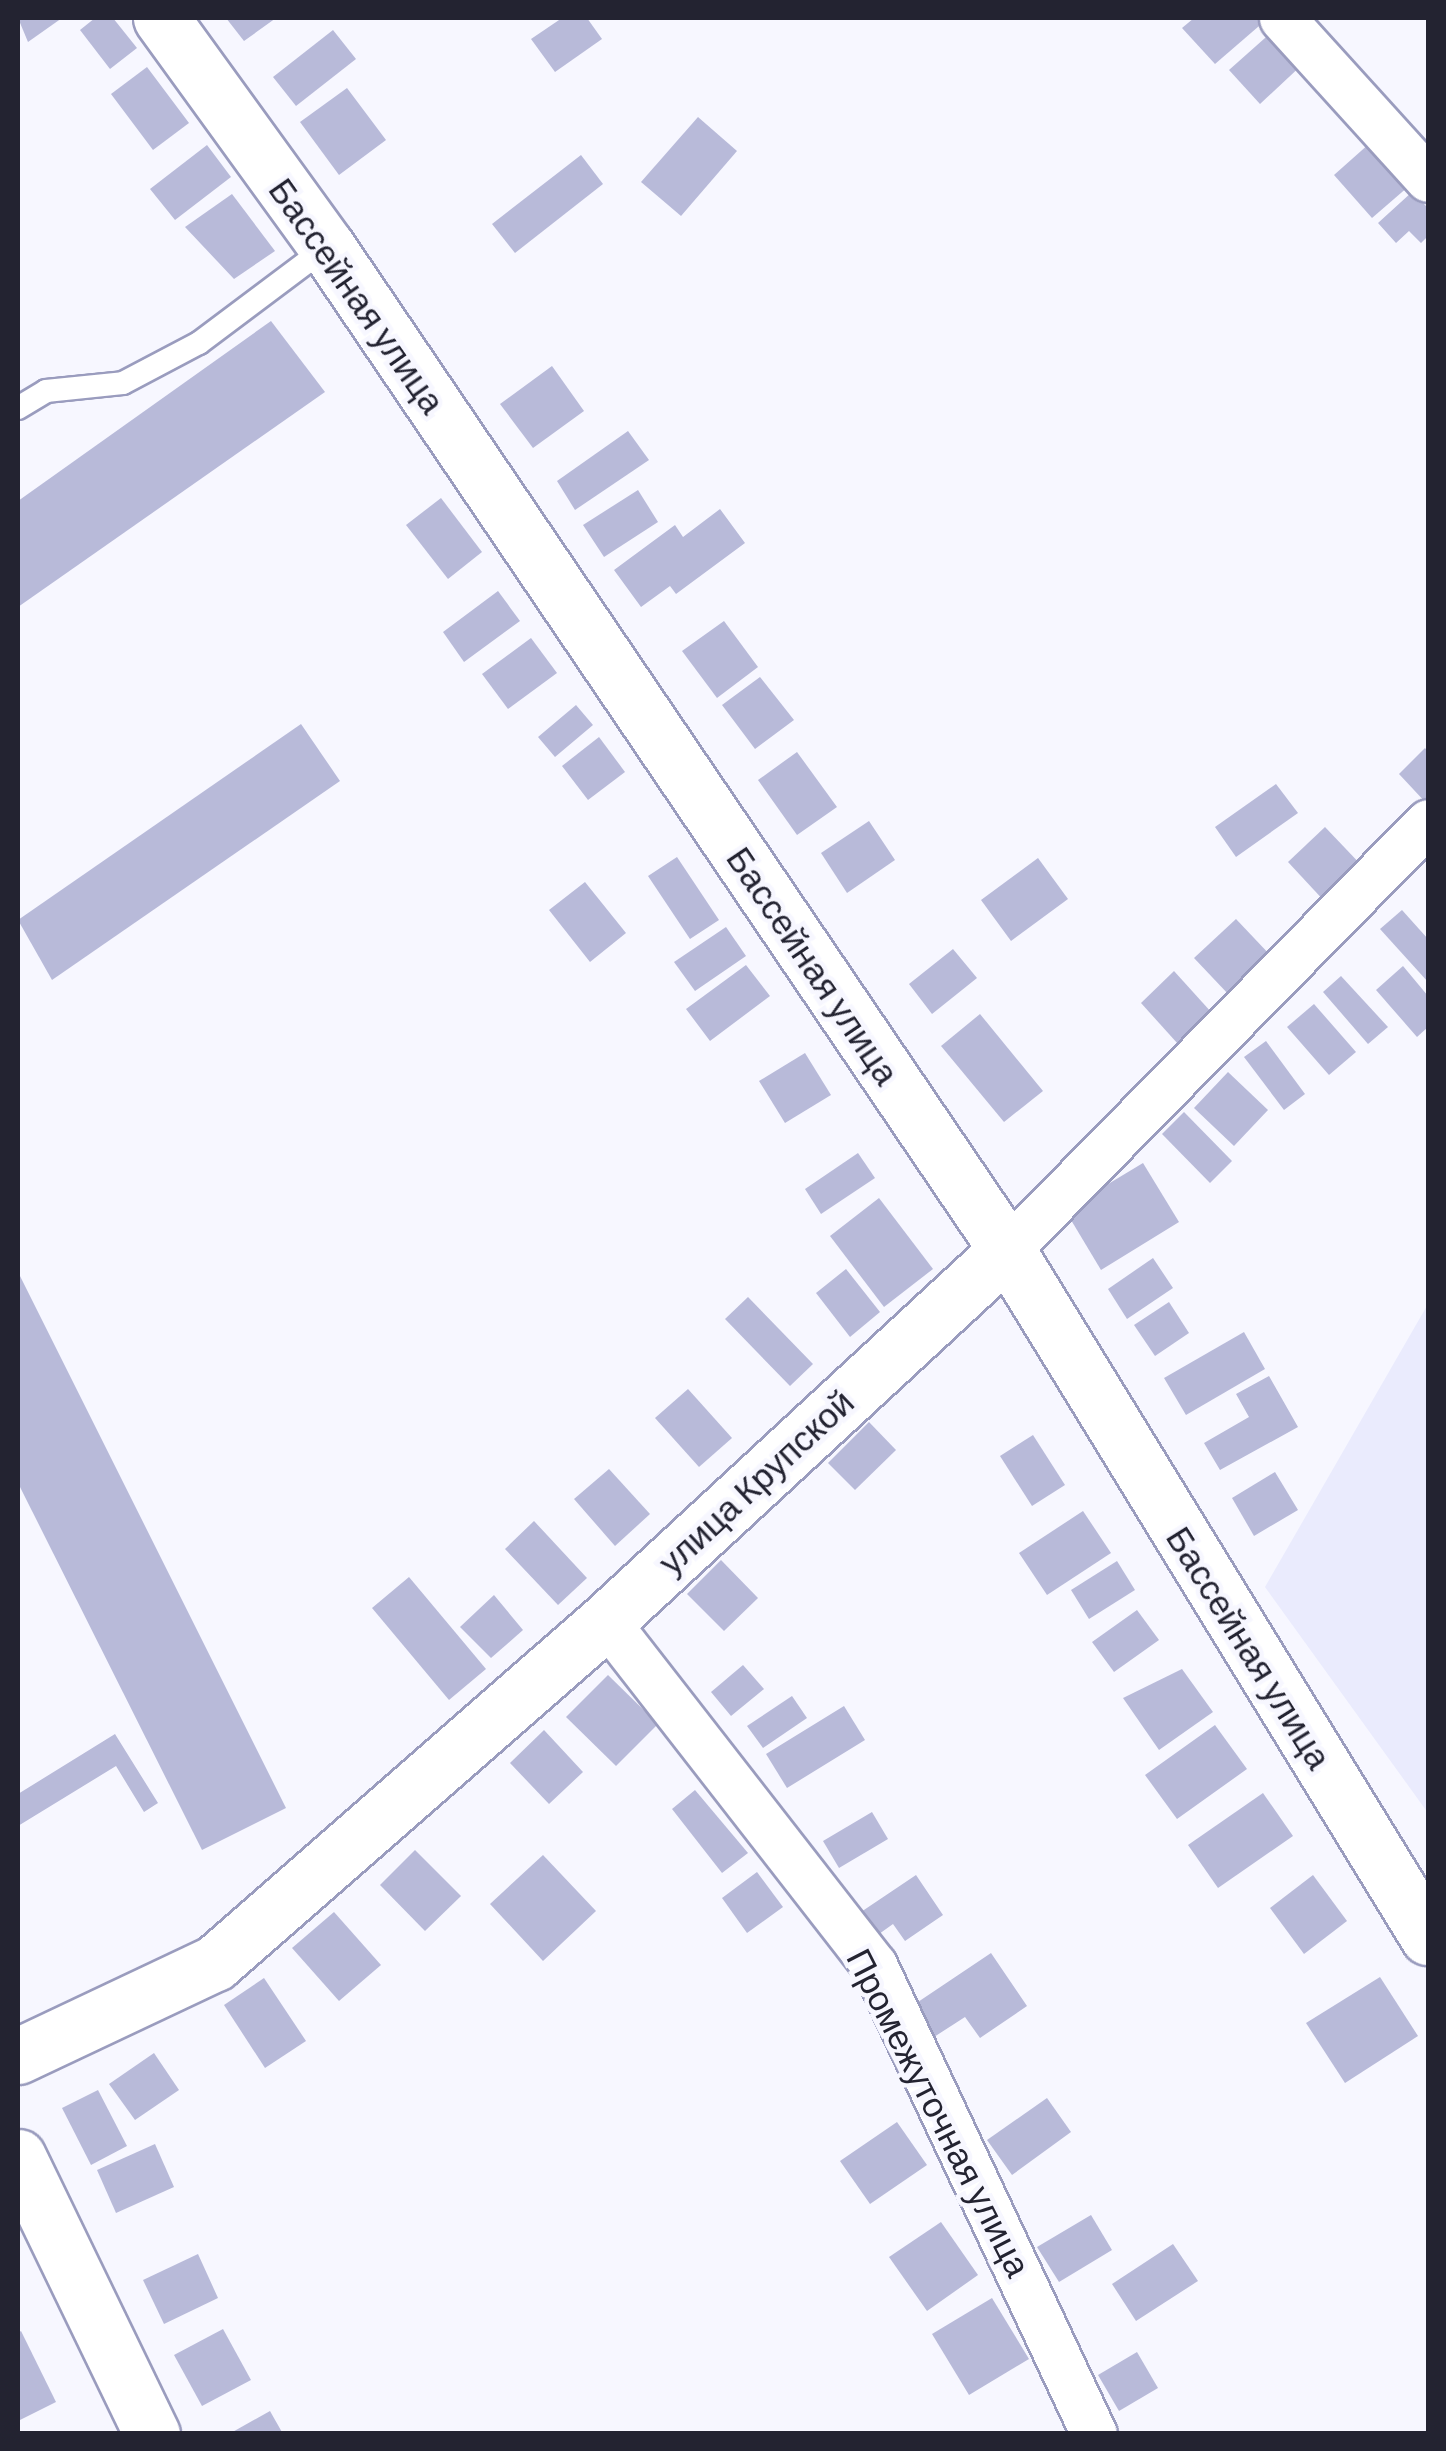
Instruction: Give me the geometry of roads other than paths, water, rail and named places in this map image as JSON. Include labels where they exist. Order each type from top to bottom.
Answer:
[{"type":"street","name":"Бассейная улица","points":[[161,18],[327,247],[1007,1250],[1428,1937]]},
{"type":"street","points":[[1282,18],[1428,179]]},
{"type":"street","name":"улица Крупской","points":[[18,2056],[214,1963],[606,1620],[1007,1250],[1428,822]]},
{"type":"street","name":"Промежуточная улица","points":[[606,1620],[874,1965],[1094,2434]]},
{"type":"street","points":[[18,2157],[152,2434]]},
{"type":"street","points":[[18,2226],[118,2434]]},
{"type":"lane","points":[[18,408],[46,391],[123,384],[199,343],[327,247]]}]
